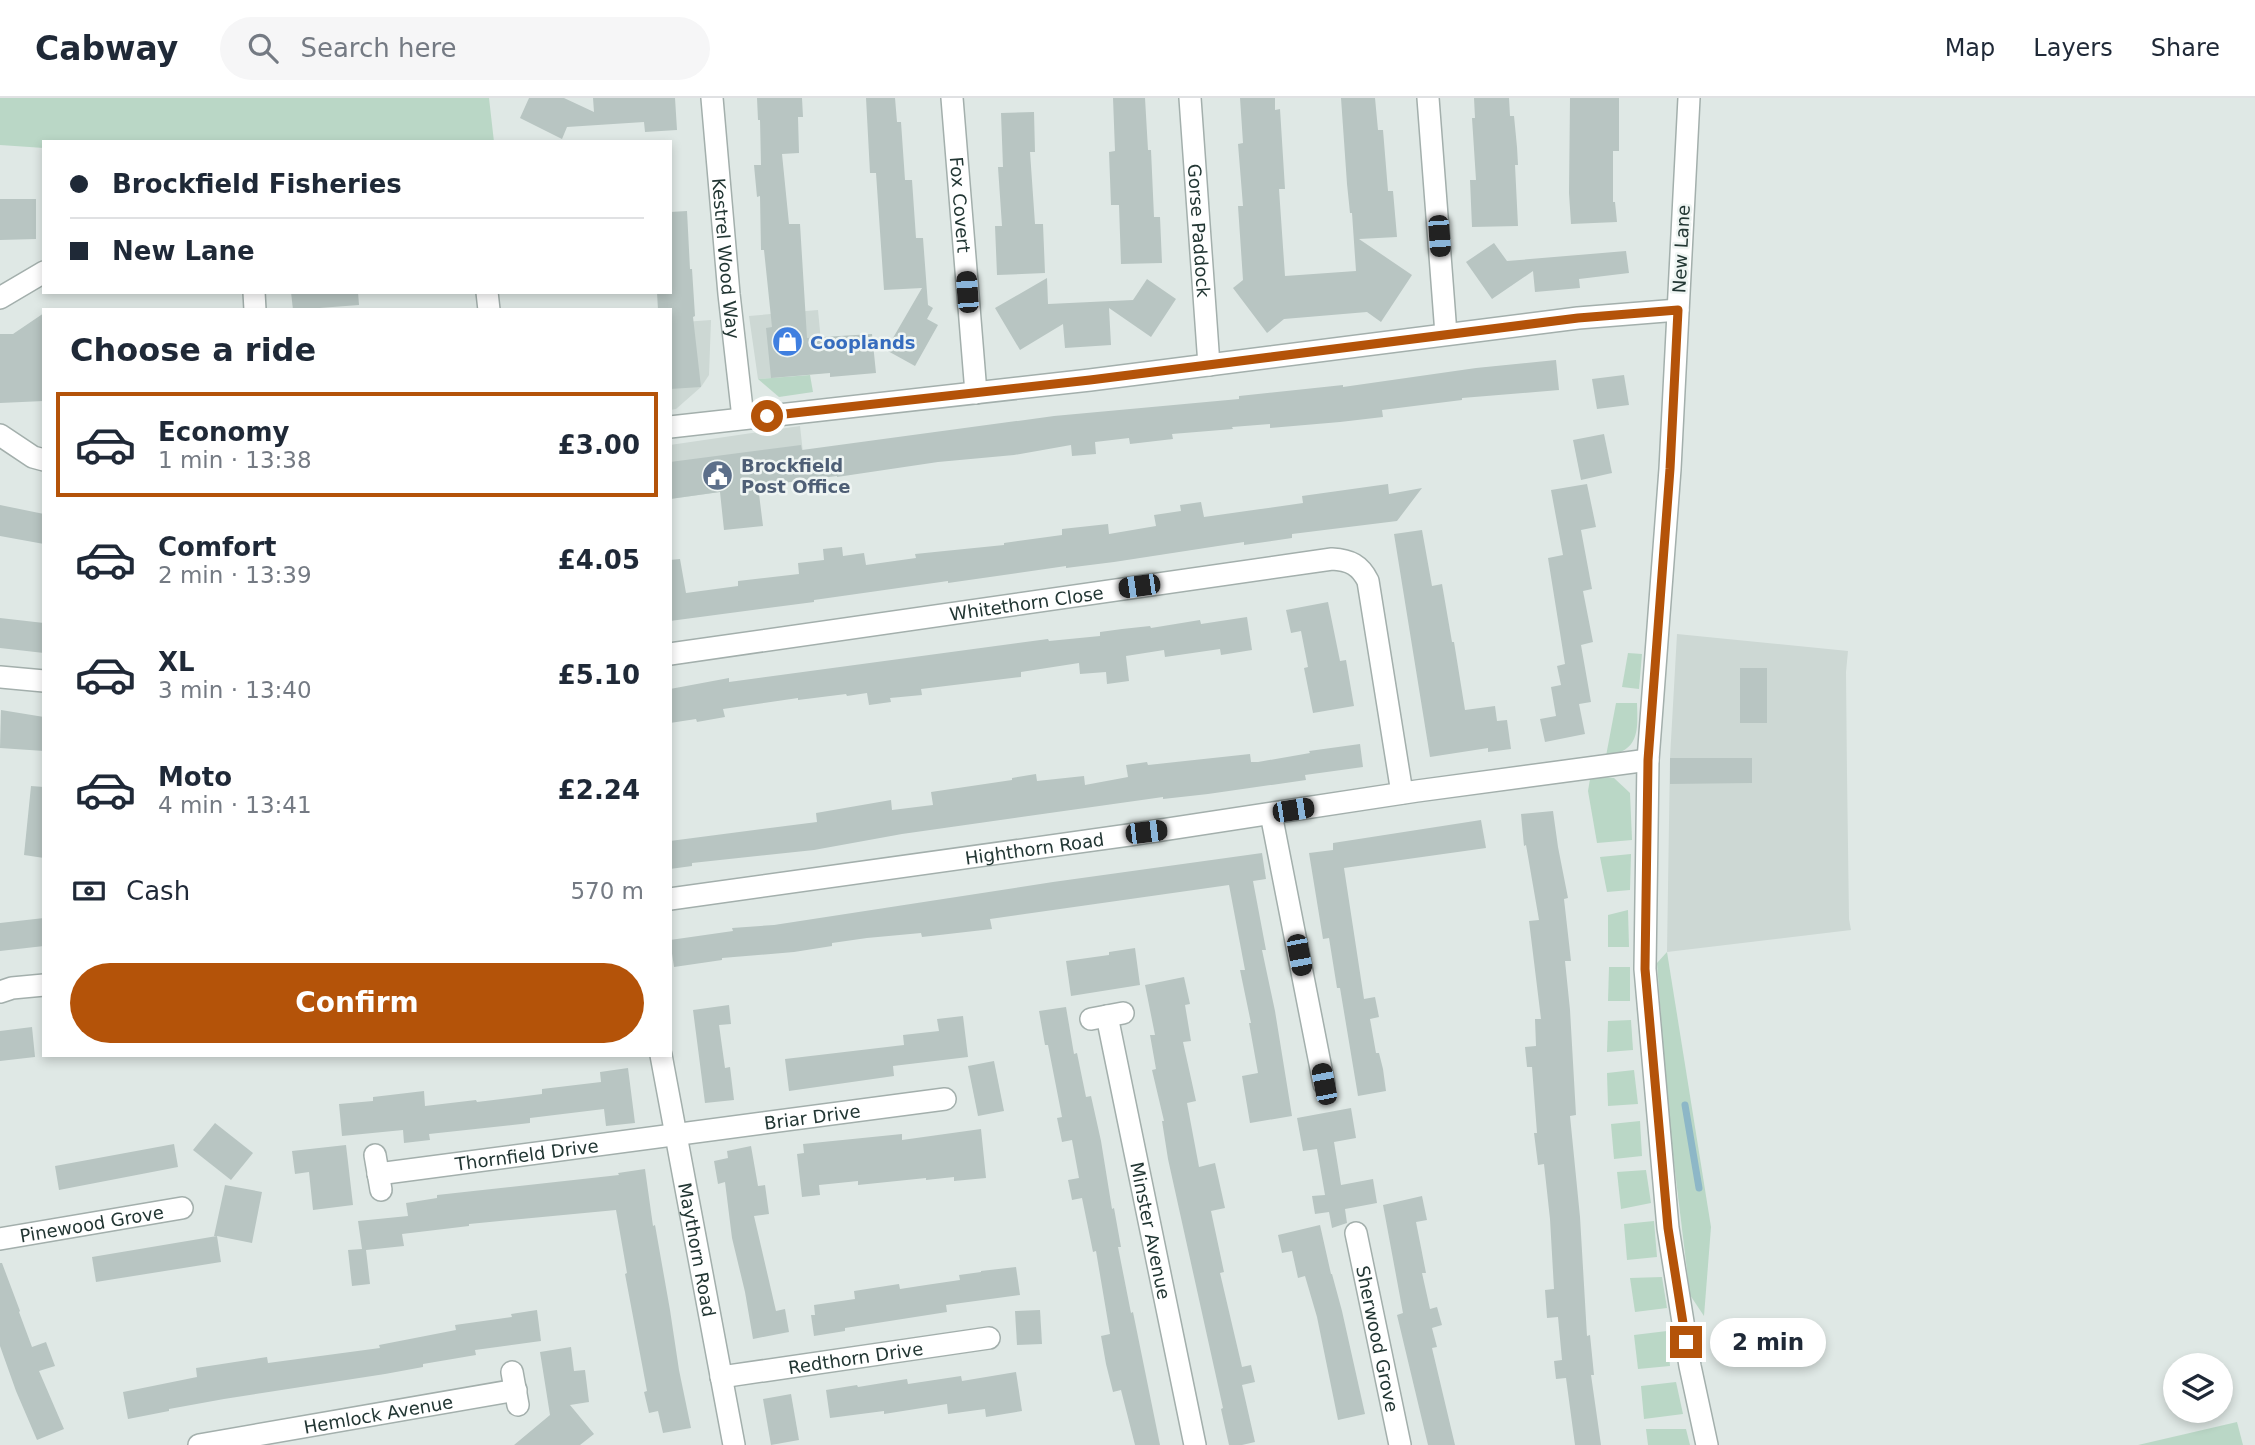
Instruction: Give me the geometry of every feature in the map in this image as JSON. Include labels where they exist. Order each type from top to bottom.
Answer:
[{"type":"street","name":"Kestrel Wood Way","points":[[712,98],[730,308],[743,418]]},
{"type":"street","name":"Fox Covert","points":[[952,98],[975,393]]},
{"type":"street","name":"Gorse Paddock","points":[[1190,98],[1209,365]]},
{"type":"street","points":[[1428,98],[1446,334]]},
{"type":"street","name":"New Lane","points":[[1689,98],[1670,469],[1648,760],[1645,969],[1668,1228],[1690,1366],[1707,1445]]},
{"type":"street","points":[[0,298],[42,273]]},
{"type":"street","points":[[672,427],[1209,365],[1578,318],[1678,310]]},
{"type":"street","points":[[0,435],[33,457],[42,459]]},
{"type":"street","name":"Whitethorn Close","points":[[672,654],[1344,559],[1363,570],[1368,581],[1402,793]]},
{"type":"street","points":[[0,677],[42,681]]},
{"type":"street","name":"Highthorn Road","points":[[672,899],[1648,760]]},
{"type":"street","points":[[1271,814],[1323,1084]]},
{"type":"street","points":[[0,992],[42,985]]},
{"type":"street","name":"Minster Avenue","points":[[1107,1016],[1195,1445]]},
{"type":"street","name":"Maythorn Road","points":[[661,1057],[734,1445]]},
{"type":"street","name":"Briar Drive","points":[[677,1136],[945,1099]]},
{"type":"street","name":"Thornfield Drive","points":[[378,1173],[677,1136]]},
{"type":"street","name":"Pinewood Grove","points":[[0,1239],[181,1208]]},
{"type":"street","name":"Sherwood Grove","points":[[1355,1233],[1400,1445]]},
{"type":"street","name":"Redthorn Drive","points":[[721,1377],[989,1338]]},
{"type":"street","name":"Hemlock Avenue","points":[[199,1445],[515,1389]]},
{"type":"shaded area","points":[[818,310],[824,373],[758,379],[749,316]]},
{"type":"shaded area","points":[[711,320],[709,375],[701,387],[672,410],[672,323]]},
{"type":"shaded area","points":[[800,426],[806,480],[672,499],[672,445]]},
{"type":"shaded area","points":[[1677,634],[1848,651],[1847,774],[1851,930],[1667,952],[1670,758]]},
{"type":"green space","points":[[0,98],[489,98],[494,140],[42,140],[42,148],[0,145]]},
{"type":"green space","points":[[810,375],[813,392],[779,397],[758,379]]},
{"type":"green space","points":[[1628,653],[1642,654],[1639,689],[1622,687]]},
{"type":"green space","points":[[1616,703],[1637,703],[1636,731],[1631,745],[1625,750],[1606,756]]},
{"type":"green space","points":[[1614,778],[1630,793],[1632,840],[1597,843],[1588,791],[1590,779]]},
{"type":"green space","points":[[1631,854],[1630,890],[1607,892],[1600,857]]},
{"type":"green space","points":[[1628,910],[1629,947],[1608,947],[1608,915]]},
{"type":"green space","points":[[1667,952],[1711,1227],[1704,1316],[1690,1295],[1668,1113],[1657,963]]},
{"type":"green space","points":[[1609,967],[1630,967],[1630,1001],[1608,1001]]},
{"type":"green space","points":[[1631,1020],[1633,1050],[1607,1052],[1608,1021]]},
{"type":"green space","points":[[1634,1070],[1638,1104],[1608,1106],[1607,1073]]},
{"type":"green space","points":[[1640,1121],[1642,1156],[1614,1159],[1611,1124]]},
{"type":"green space","points":[[1646,1170],[1651,1203],[1621,1209],[1617,1172]]},
{"type":"green space","points":[[1654,1221],[1657,1257],[1627,1260],[1624,1224]]},
{"type":"green space","points":[[1662,1277],[1667,1308],[1635,1312],[1630,1278]]},
{"type":"green space","points":[[1667,1331],[1670,1366],[1638,1369],[1634,1335]]},
{"type":"green space","points":[[1676,1382],[1683,1414],[1644,1419],[1641,1386]]},
{"type":"green space","points":[[2237,1422],[2243,1445],[2138,1445],[2233,1423]]},
{"type":"green space","points":[[1646,1429],[1686,1429],[1690,1445],[1648,1445]]},
{"type":"building","points":[[529,98],[564,98],[594,112],[593,98],[675,98],[677,130],[645,132],[644,122],[567,127],[562,139],[520,118]]},
{"type":"building","points":[[757,98],[802,98],[803,117],[798,117],[799,153],[782,154],[789,224],[800,224],[807,338],[872,334],[876,373],[830,377],[830,373],[771,378],[766,328],[772,327],[764,250],[761,250],[760,196],[757,197],[754,165],[761,165]]},
{"type":"building","points":[[866,98],[895,98],[897,122],[901,122],[905,180],[912,180],[916,238],[923,238],[928,305],[933,308],[927,319],[938,325],[915,366],[886,350],[922,288],[884,290],[876,173],[870,173]]},
{"type":"building","points":[[1113,98],[1145,98],[1154,217],[1160,217],[1162,263],[1121,264],[1119,205],[1111,205],[1109,152],[1115,151]]},
{"type":"building","points":[[1240,98],[1275,98],[1275,110],[1280,109],[1285,189],[1279,189],[1285,276],[1356,271],[1341,98],[1375,98],[1378,130],[1383,130],[1388,191],[1393,191],[1397,237],[1359,239],[1412,275],[1381,322],[1367,312],[1284,319],[1267,333],[1233,288],[1243,280],[1238,206],[1243,206],[1238,144],[1243,143]]},
{"type":"building","points":[[1474,98],[1509,98],[1517,147],[1518,165],[1515,165],[1518,226],[1472,227],[1470,180],[1476,180],[1472,118],[1475,118]]},
{"type":"building","points":[[1570,98],[1619,98],[1619,151],[1613,151],[1613,202],[1617,222],[1571,224]]},
{"type":"building","points":[[1034,112],[1035,152],[1030,152],[1035,224],[1043,224],[1045,273],[997,275],[995,226],[1002,226],[998,167],[1003,167],[1001,113]]},
{"type":"building","points":[[0,199],[36,199],[36,239],[0,240]]},
{"type":"building","points":[[687,211],[693,317],[701,387],[672,389],[672,308],[658,308],[657,294],[672,294],[672,212]]},
{"type":"building","points":[[1494,243],[1507,261],[1626,251],[1629,273],[1579,279],[1580,288],[1535,292],[1533,271],[1492,299],[1466,262]]},
{"type":"building","points":[[1047,278],[1048,304],[1133,300],[1147,279],[1176,299],[1151,337],[1109,308],[1111,345],[1065,348],[1063,324],[1020,350],[995,308]]},
{"type":"building","points":[[291,294],[358,294],[359,305],[293,308]]},
{"type":"building","points":[[42,314],[42,401],[0,403],[0,334],[13,334]]},
{"type":"building","points":[[1556,360],[1559,390],[1462,398],[1382,410],[1383,417],[1340,422],[1270,428],[1270,424],[1232,427],[1233,429],[1172,434],[1173,439],[1130,444],[1129,438],[1095,442],[1096,454],[1072,456],[1071,445],[1014,455],[938,462],[758,486],[763,526],[724,530],[720,492],[672,499],[672,462],[801,445],[802,450],[1054,416],[1343,387],[1476,368]]},
{"type":"building","points":[[1624,375],[1629,405],[1597,409],[1592,379]]},
{"type":"building","points":[[1604,434],[1612,473],[1581,480],[1573,440]]},
{"type":"building","points":[[1388,484],[1389,494],[1422,488],[1397,521],[1292,534],[1292,538],[1244,545],[1244,542],[1114,562],[948,581],[672,621],[672,560],[680,559],[686,593],[738,586],[738,581],[799,574],[798,563],[824,560],[823,549],[842,547],[843,556],[864,553],[866,565],[916,558],[915,554],[1004,545],[1062,535],[1062,529],[1108,524],[1109,534],[1156,526],[1154,515],[1181,511],[1180,505],[1201,502],[1204,517],[1303,503],[1302,496]]},
{"type":"building","points":[[1587,484],[1596,527],[1581,530],[1592,589],[1583,591],[1593,642],[1581,645],[1591,702],[1579,704],[1585,734],[1545,742],[1540,719],[1556,716],[1551,687],[1561,685],[1557,666],[1565,664],[1548,558],[1563,555],[1551,490]]},
{"type":"building","points":[[0,505],[42,514],[42,544],[0,536]]},
{"type":"building","points":[[1422,530],[1432,586],[1442,584],[1465,710],[1495,706],[1497,721],[1507,720],[1511,749],[1488,752],[1488,748],[1430,757],[1394,534]]},
{"type":"building","points":[[1328,602],[1340,661],[1346,660],[1354,706],[1313,713],[1304,668],[1308,667],[1301,631],[1291,633],[1286,610]]},
{"type":"building","points":[[1247,617],[1252,650],[1221,655],[1220,649],[1165,657],[1164,650],[1126,656],[1129,681],[1107,684],[1106,672],[1080,674],[1079,663],[1021,672],[1021,677],[921,689],[922,695],[890,698],[891,702],[869,705],[867,693],[798,698],[723,709],[725,717],[672,723],[672,689],[729,678],[729,682],[1048,639],[1100,636],[1100,632],[1122,629],[1151,628],[1200,620],[1201,624]]},
{"type":"building","points":[[0,618],[42,623],[42,653],[0,648]]},
{"type":"building","points":[[1740,668],[1767,668],[1767,723],[1740,723]]},
{"type":"building","points":[[1,710],[42,717],[42,751],[0,748]]},
{"type":"building","points":[[1360,744],[1363,767],[1305,775],[1306,780],[1208,794],[1163,797],[902,834],[814,850],[692,863],[692,866],[672,869],[672,841],[817,822],[816,813],[891,800],[892,810],[933,805],[931,792],[1036,774],[1037,781],[1084,776],[1085,785],[1128,777],[1126,765],[1250,754],[1251,762],[1258,762],[1310,753],[1309,751]]},
{"type":"building","points":[[1670,758],[1752,758],[1752,783],[1670,784]]},
{"type":"building","points":[[31,786],[42,787],[42,858],[24,855]]},
{"type":"building","points":[[1553,811],[1568,898],[1564,899],[1571,961],[1565,961],[1576,1115],[1570,1116],[1580,1217],[1587,1336],[1590,1335],[1594,1375],[1591,1375],[1601,1445],[1575,1445],[1566,1378],[1556,1379],[1554,1361],[1562,1360],[1558,1317],[1547,1318],[1545,1290],[1554,1289],[1550,1219],[1544,1164],[1538,1165],[1532,1067],[1527,1067],[1525,1047],[1536,1046],[1535,1019],[1541,1019],[1529,921],[1539,920],[1526,845],[1524,846],[1521,814]]},
{"type":"building","points":[[1481,820],[1486,848],[1344,868],[1364,999],[1375,997],[1379,1017],[1370,1019],[1386,1091],[1358,1096],[1340,988],[1337,988],[1329,938],[1323,939],[1309,853],[1333,850],[1333,843]]},
{"type":"building","points":[[1262,853],[1266,879],[1253,881],[1266,950],[1262,950],[1292,1116],[1250,1123],[1242,1076],[1258,1073],[1240,970],[1245,970],[1229,885],[990,919],[992,929],[922,937],[921,933],[867,938],[794,952],[722,958],[674,967],[672,940],[733,931],[732,928],[774,925]]},
{"type":"building","points":[[42,918],[42,946],[0,951],[0,923]]},
{"type":"building","points":[[1135,948],[1140,985],[1071,996],[1066,961]]},
{"type":"building","points":[[1184,977],[1190,1004],[1185,1005],[1191,1041],[1183,1042],[1196,1101],[1187,1103],[1199,1167],[1215,1163],[1225,1208],[1211,1211],[1224,1272],[1220,1273],[1242,1367],[1251,1365],[1255,1382],[1242,1385],[1255,1442],[1242,1445],[1229,1445],[1168,1159],[1164,1121],[1152,1070],[1156,1069],[1150,1035],[1155,1035],[1145,985]]},
{"type":"building","points":[[729,1005],[731,1024],[719,1025],[725,1068],[730,1067],[734,1100],[705,1103],[693,1010]]},
{"type":"building","points":[[1066,1007],[1074,1054],[1077,1053],[1086,1097],[1091,1096],[1101,1141],[1121,1247],[1118,1247],[1160,1445],[1135,1445],[1121,1390],[1113,1392],[1106,1364],[1101,1336],[1110,1334],[1096,1251],[1093,1252],[1082,1198],[1072,1200],[1068,1180],[1079,1178],[1072,1140],[1062,1142],[1057,1118],[1062,1117],[1039,1011]]},
{"type":"building","points":[[963,1016],[968,1057],[893,1066],[894,1076],[789,1091],[785,1059],[904,1045],[903,1035],[939,1031],[937,1019]]},
{"type":"building","points":[[32,1027],[35,1057],[0,1061],[0,1031]]},
{"type":"building","points":[[994,1061],[1004,1111],[978,1116],[968,1066]]},
{"type":"building","points":[[628,1068],[635,1123],[606,1126],[604,1109],[530,1118],[530,1123],[429,1134],[430,1140],[404,1143],[403,1130],[342,1136],[339,1104],[373,1101],[373,1097],[424,1091],[425,1106],[542,1094],[542,1089],[601,1082],[600,1072]]},
{"type":"building","points":[[1351,1108],[1356,1138],[1334,1142],[1341,1185],[1373,1179],[1377,1203],[1345,1209],[1347,1223],[1332,1228],[1329,1212],[1315,1214],[1312,1196],[1325,1195],[1317,1149],[1303,1151],[1297,1118]]},
{"type":"building","points":[[215,1123],[253,1153],[231,1180],[193,1150]]},
{"type":"building","points":[[981,1129],[986,1178],[954,1181],[954,1177],[926,1178],[858,1185],[858,1181],[819,1185],[820,1195],[802,1197],[797,1154],[804,1153],[803,1144],[902,1134],[902,1140]]},
{"type":"building","points":[[174,1144],[178,1167],[59,1190],[55,1166]]},
{"type":"building","points":[[346,1145],[353,1205],[313,1210],[309,1172],[295,1174],[292,1151]]},
{"type":"building","points":[[751,1146],[758,1186],[765,1185],[769,1214],[754,1216],[776,1311],[785,1309],[789,1332],[753,1339],[732,1238],[725,1182],[718,1184],[714,1161],[728,1158],[727,1151]]},
{"type":"building","points":[[645,1169],[691,1428],[663,1433],[658,1411],[649,1413],[616,1210],[469,1224],[402,1234],[404,1246],[366,1250],[370,1284],[352,1286],[348,1250],[362,1249],[358,1221],[408,1216],[406,1203],[437,1198],[437,1195],[619,1175],[618,1173]]},
{"type":"building","points":[[225,1185],[262,1192],[252,1243],[214,1236]]},
{"type":"building","points":[[1422,1196],[1427,1220],[1416,1222],[1426,1273],[1422,1273],[1430,1309],[1437,1307],[1442,1325],[1432,1328],[1437,1347],[1432,1348],[1455,1445],[1428,1445],[1397,1315],[1403,1313],[1383,1205]]},
{"type":"building","points":[[1320,1225],[1365,1414],[1338,1420],[1317,1317],[1305,1276],[1298,1278],[1292,1251],[1282,1253],[1278,1235]]},
{"type":"building","points":[[217,1236],[221,1262],[96,1282],[92,1257]]},
{"type":"building","points":[[0,1263],[32,1347],[46,1342],[55,1366],[39,1371],[64,1429],[37,1440],[0,1346]]},
{"type":"building","points":[[1016,1267],[1020,1295],[946,1305],[947,1312],[845,1328],[845,1331],[814,1336],[811,1315],[815,1315],[814,1305],[855,1299],[854,1291],[899,1284],[900,1289],[960,1280],[959,1275]]},
{"type":"building","points":[[537,1310],[541,1341],[475,1350],[476,1355],[423,1364],[423,1367],[224,1399],[128,1419],[123,1392],[197,1377],[196,1368],[267,1357],[268,1363],[380,1348],[379,1345],[456,1330],[455,1325],[512,1317],[511,1314]]},
{"type":"building","points":[[1040,1310],[1042,1344],[1017,1345],[1015,1311]]},
{"type":"building","points":[[571,1347],[574,1371],[585,1370],[589,1402],[570,1405],[594,1434],[580,1445],[514,1445],[550,1415],[540,1352]]},
{"type":"building","points":[[1016,1372],[1022,1411],[986,1417],[985,1409],[948,1414],[947,1404],[884,1414],[884,1411],[830,1418],[826,1390],[907,1379],[908,1384],[961,1376],[962,1381]]},
{"type":"building","points":[[791,1394],[799,1440],[771,1445],[763,1399]]},
{"type":"waterway","points":[[1685,1105],[1699,1188]]},
{"type":"place","name":"Cooplands","points":[[787,342]]},
{"type":"place","name":"Brockfield Post Office","points":[[718,475]]},
{"type":"route","points":[[767,416],[1090,380],[1578,318],[1678,310],[1670,469],[1648,760],[1645,969],[1668,1228],[1686,1342]]}]
